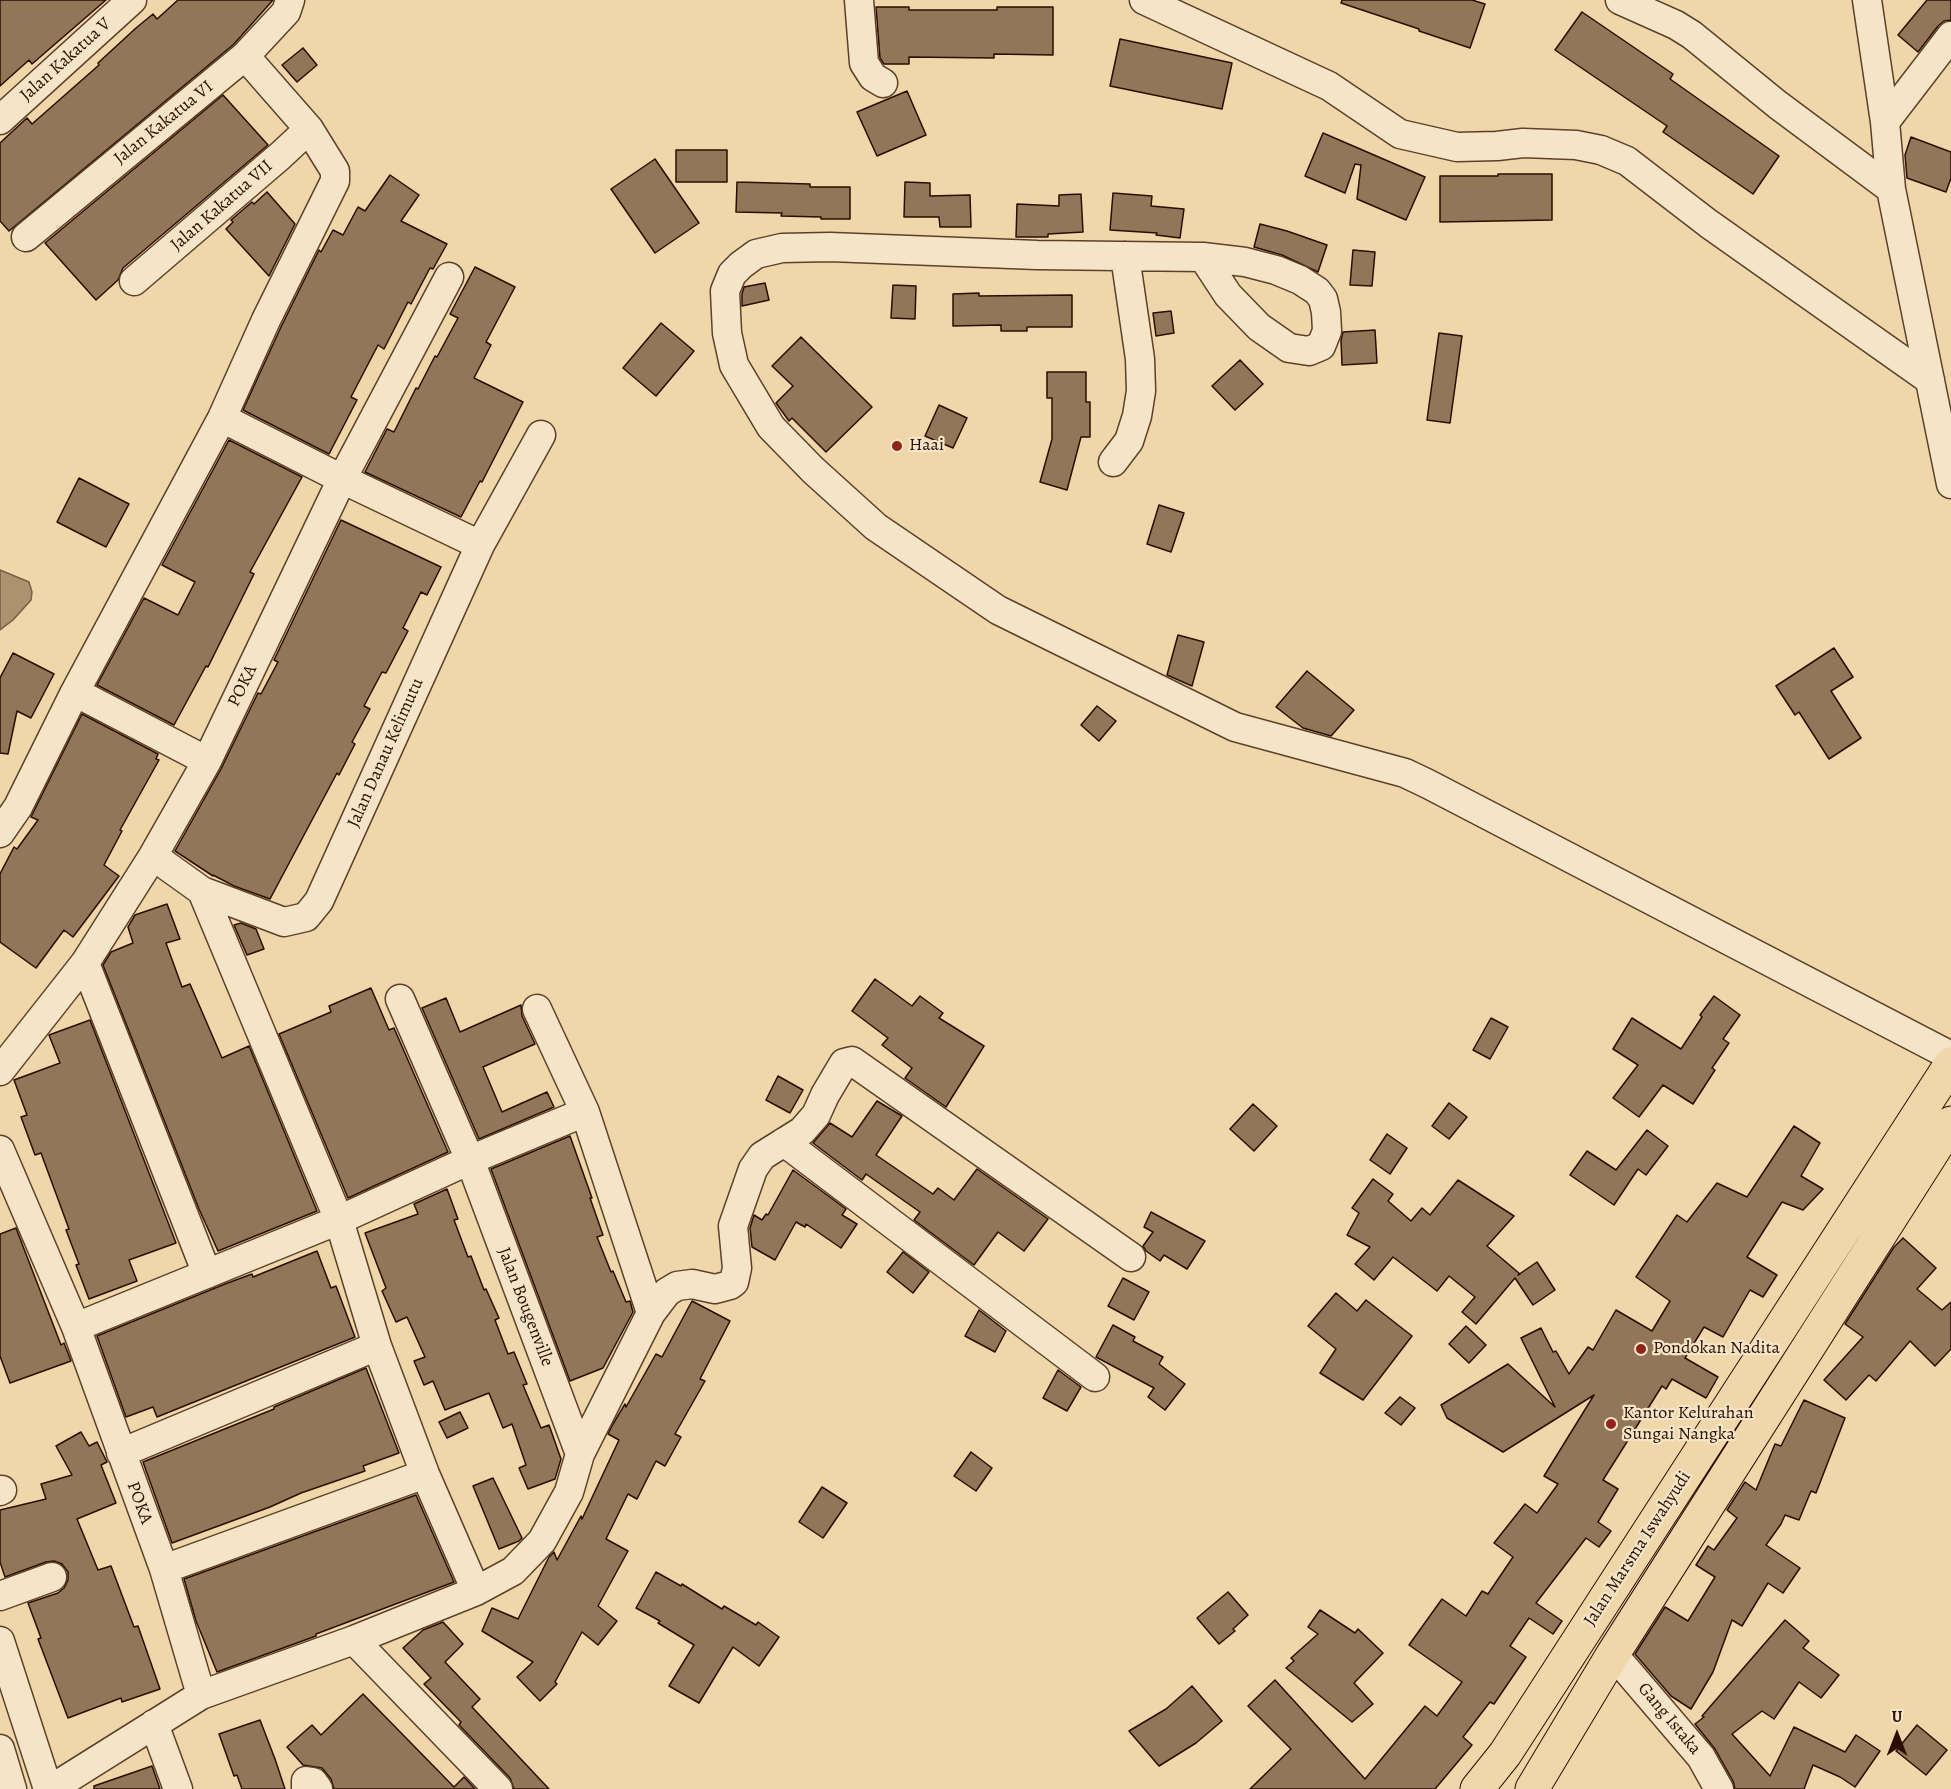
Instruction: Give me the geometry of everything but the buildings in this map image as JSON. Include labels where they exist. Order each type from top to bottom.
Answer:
[{"type":"highway","name":"Jalan Marsma Iswahyudi","points":[[1477,1789],[1505,1754],[1951,1064]]},
{"type":"highway","name":"Jalan Marsma Iswahyudi","points":[[1532,1789],[1613,1654],[1951,1123]]},
{"type":"street","name":"Jalan Kakatua V","points":[[0,120],[132,0]]},
{"type":"street","name":"Jalan Kakatua VI","points":[[26,237],[245,56],[286,12],[290,0]]},
{"type":"street","points":[[859,0],[864,63],[873,77],[883,83]]},
{"type":"street","points":[[1144,0],[1329,86],[1400,134],[1456,147],[1523,143],[1576,145],[1601,150],[1627,161],[1709,224],[1930,380]]},
{"type":"street","points":[[1620,0],[1692,35],[1778,105],[1891,189]]},
{"type":"street","points":[[1867,0],[1885,122],[1891,189],[1951,484]]},
{"type":"street","points":[[1885,122],[1951,36]]},
{"type":"street","points":[[0,833],[18,807],[75,692],[222,418],[266,320],[334,181],[334,171],[309,129],[245,56]]},
{"type":"street","name":"Jalan Kakatua VII","points":[[134,281],[309,129]]},
{"type":"street","points":[[1203,257],[1037,255],[830,247],[782,248],[756,254],[732,274],[725,291],[726,333],[734,364],[771,427],[813,470],[876,527],[998,610],[1235,727],[1405,773],[1951,1056]]},
{"type":"street","points":[[1113,462],[1129,441],[1137,416],[1141,391],[1140,359],[1125,256]]},
{"type":"street","name":"POKA","points":[[0,1071],[85,963],[153,856],[207,761],[342,479],[449,277]]},
{"type":"street","points":[[222,418],[480,545]]},
{"type":"street","name":"Jalan Danau Kelimutu","points":[[153,856],[202,891],[284,922],[306,917],[319,901],[480,545],[541,435]]},
{"type":"street","points":[[75,692],[207,761]]},
{"type":"street","points":[[202,891],[339,1220],[376,1346],[425,1474],[476,1591]]},
{"type":"street","points":[[85,963],[207,1274]]},
{"type":"street","name":"Jalan Bougenville","points":[[400,999],[470,1160],[580,1454]]},
{"type":"street","points":[[537,1009],[585,1112],[651,1313]]},
{"type":"street","points":[[0,1641],[50,1789],[201,1695],[354,1640],[476,1591],[513,1571],[542,1541],[569,1492],[580,1454],[651,1313],[667,1292],[677,1286],[692,1284],[715,1288],[734,1282],[736,1268],[733,1226],[753,1169],[762,1156],[802,1131],[816,1115],[844,1063],[852,1061],[1131,1257]]},
{"type":"street","points":[[76,1327],[339,1220],[470,1160],[585,1112]]},
{"type":"street","points":[[784,1142],[1095,1377]]},
{"type":"street","name":"POKA","points":[[0,1150],[76,1327],[164,1569],[201,1695]]},
{"type":"street","points":[[121,1453],[376,1346]]},
{"type":"street","points":[[164,1569],[425,1474]]},
{"type":"street","points":[[0,1596],[52,1577]]},
{"type":"street","points":[[354,1640],[498,1789]]},
{"type":"street","name":"Gang Istaka","points":[[1613,1654],[1701,1757],[1719,1789]]},
{"type":"street","points":[[154,1724],[178,1789]]},
{"type":"street","points":[[0,1749],[12,1789]]},
{"type":"street","points":[[306,1789],[306,1781],[309,1781],[318,1789]]},
{"type":"shaded area","points":[[0,570],[29,582],[32,592],[31,600],[13,620],[0,630]]},
{"type":"place","name":"Haai","points":[[897,446]]},
{"type":"place","name":"Pondokan Nadita","points":[[1641,1349]]},
{"type":"place","name":"Kantor Kelurahan Sungai Nangka","points":[[1611,1424]]}]
